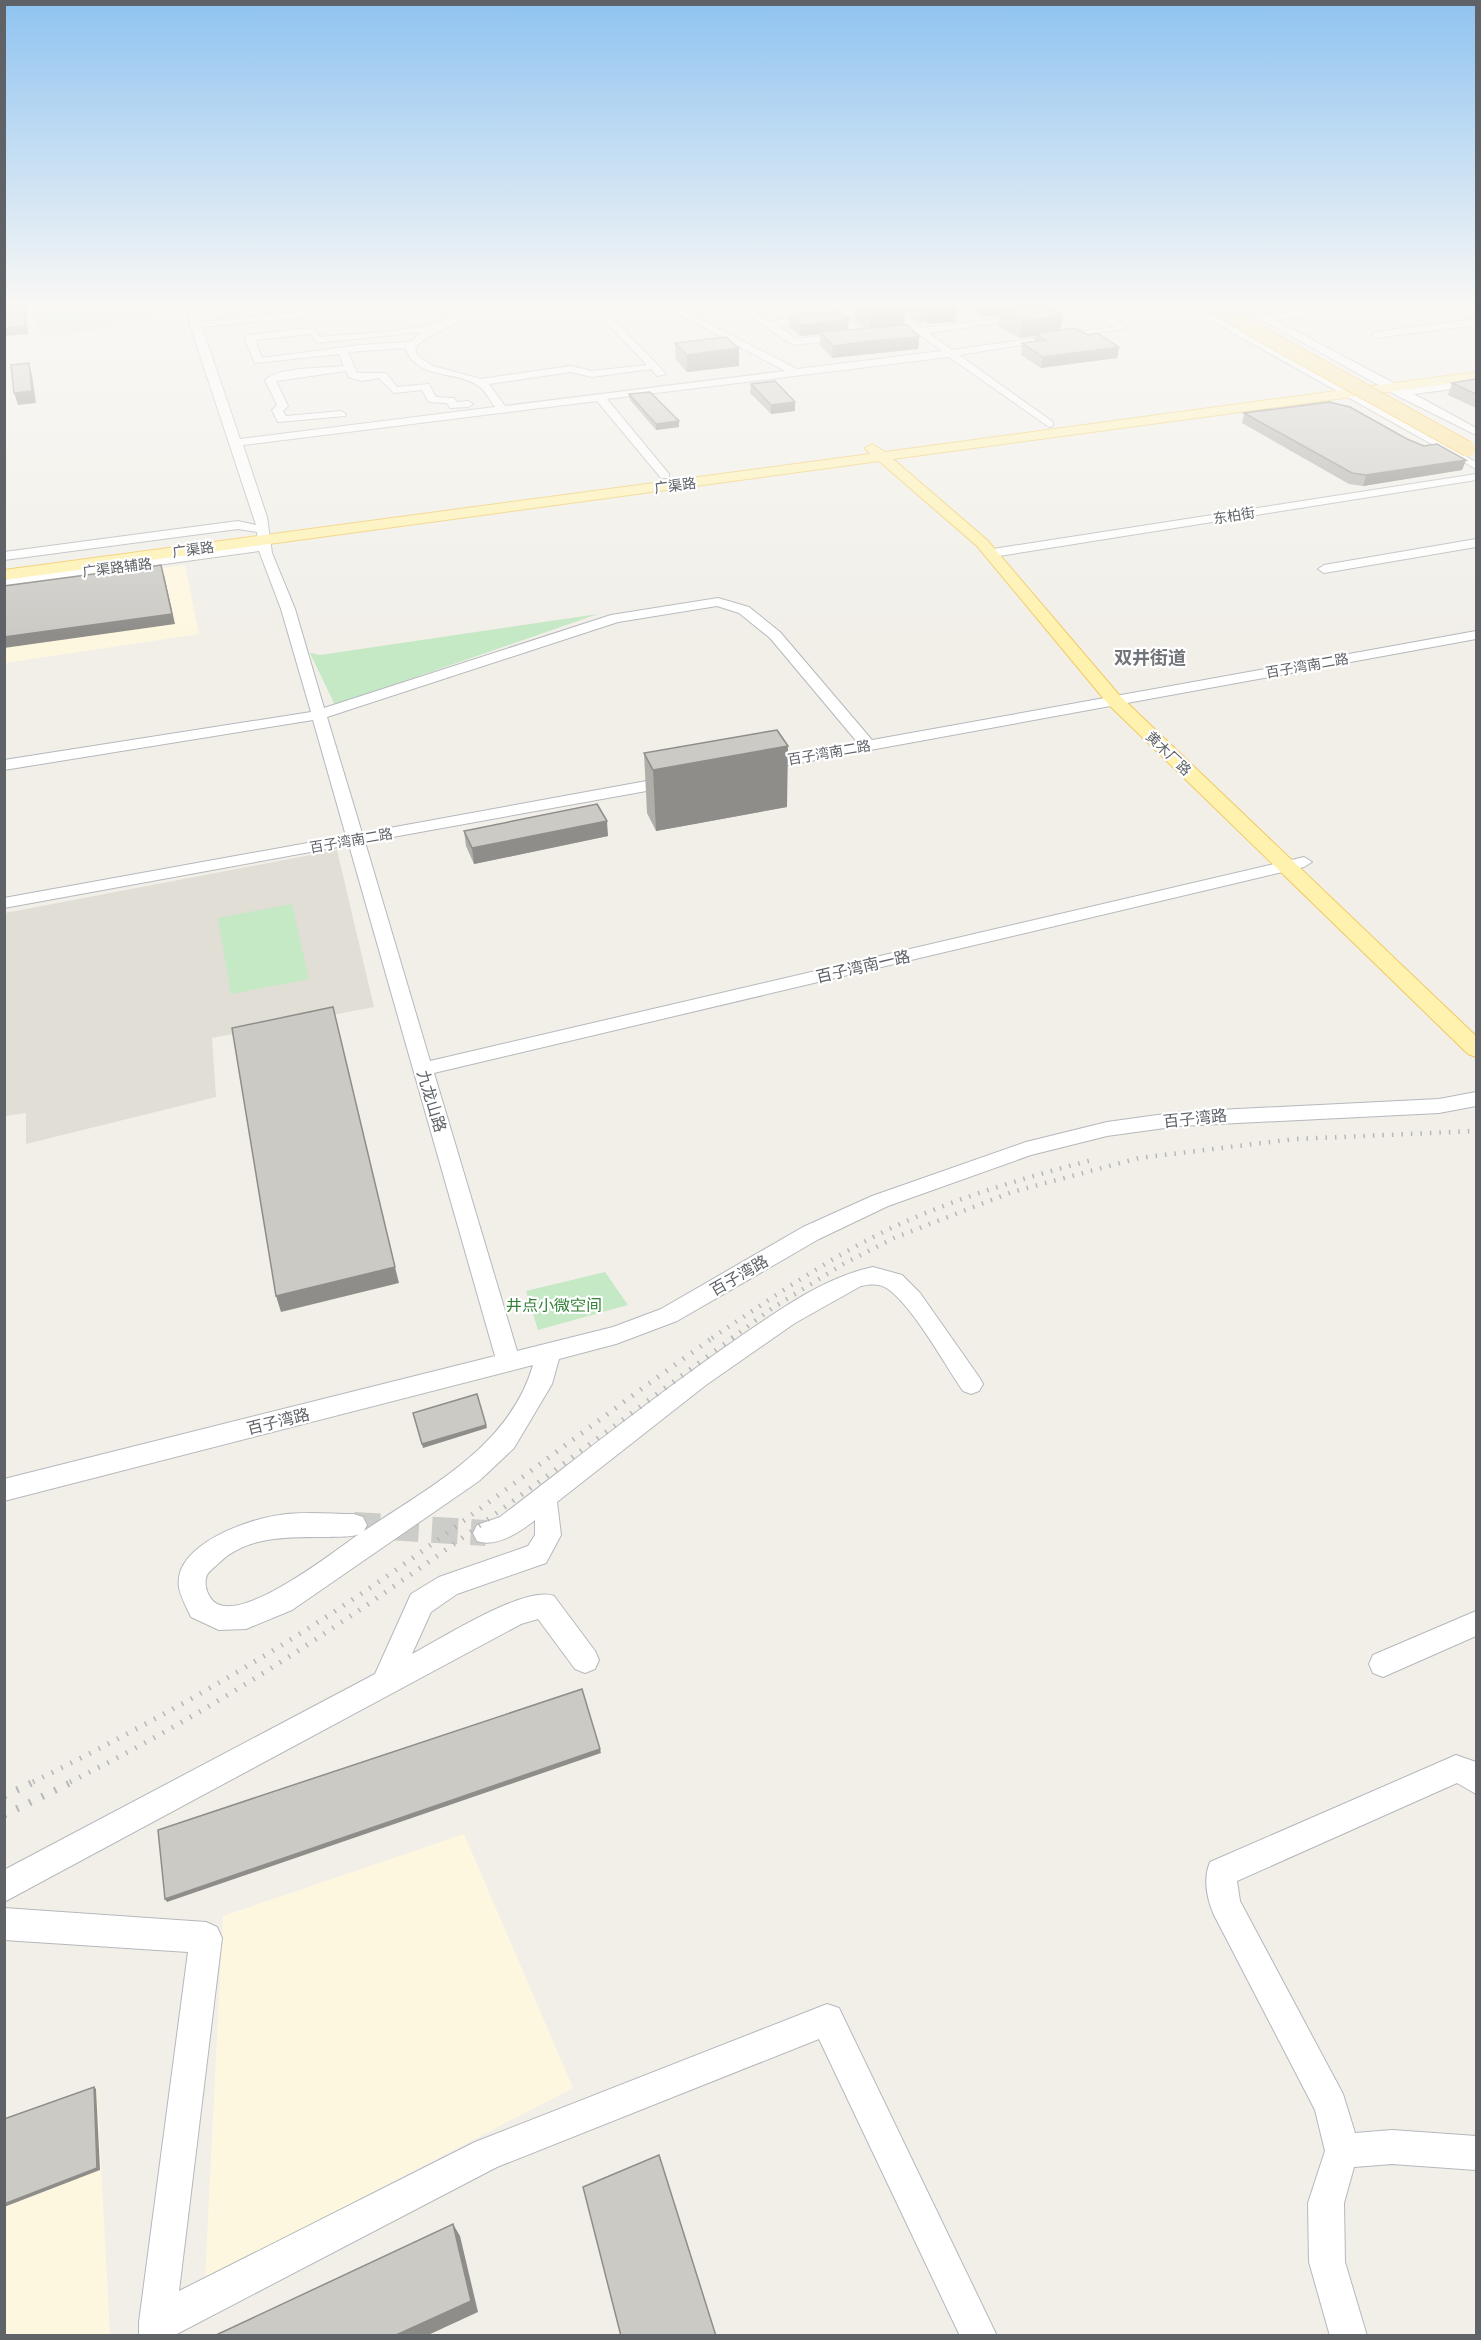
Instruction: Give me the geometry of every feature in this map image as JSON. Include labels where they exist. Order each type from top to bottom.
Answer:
[{"type":"highway","points":[[1417,416],[1474,449]]},
{"type":"main road","name":"广渠路","points":[[4,575],[881,451],[1107,416]]},
{"type":"main road","name":"广渠路","points":[[4,564],[264,538],[665,476],[1160,416]]},
{"type":"main road","name":"黄木厂路","points":[[881,451],[998,553],[1122,699],[1295,865],[1476,1049]]},
{"type":"main road","name":"黄木厂路","points":[[1295,865],[1476,1027]]},
{"type":"street","name":"九龙山路","points":[[225,416],[288,609],[509,1362]]},
{"type":"street","points":[[280,416],[282,420],[319,416]]},
{"type":"street","points":[[234,443],[420,416]]},
{"type":"street","points":[[616,416],[665,476]]},
{"type":"street","points":[[1038,416],[1049,424]]},
{"type":"street","points":[[1387,416],[1476,466]]},
{"type":"street","points":[[1399,423],[1445,416]]},
{"type":"street","points":[[1446,416],[1476,432]]},
{"type":"street","name":"东柏街","points":[[998,553],[1476,477]]},
{"type":"street","name":"广渠路辅路","points":[[4,556],[238,525],[264,538]]},
{"type":"street","name":"广渠路辅路","points":[[4,582],[264,538]]},
{"type":"street","points":[[1324,568],[1476,543]]},
{"type":"street","points":[[4,765],[318,715],[616,618],[718,602],[744,610],[775,635],[868,745]]},
{"type":"street","name":"百子湾南二路","points":[[750,767],[1476,635]]},
{"type":"street","name":"百子湾南二路","points":[[4,903],[691,778]]},
{"type":"street","name":"百子湾南一路","points":[[422,1070],[1295,865]]},
{"type":"street","name":"百子湾路","points":[[4,1491],[616,1335],[669,1315],[811,1233],[870,1206],[1026,1149],[1107,1129],[1179,1119],[1439,1106],[1476,1099]]},
{"type":"street","points":[[486,1533],[509,1525],[698,1378],[787,1317],[855,1279],[873,1275],[894,1281],[912,1299],[971,1384]]},
{"type":"street","points":[[354,1525],[280,1526],[246,1535],[218,1547],[195,1569],[192,1586],[201,1608],[219,1618],[246,1617],[284,1601],[470,1473],[505,1442],[540,1384],[549,1352]]},
{"type":"street","points":[[385,1682],[420,1603],[448,1585],[537,1555],[546,1545],[550,1527],[543,1498]]},
{"type":"street","points":[[4,1887],[515,1613],[544,1605],[585,1660]]},
{"type":"street","points":[[1383,1664],[1476,1623]]},
{"type":"street","points":[[1348,2336],[1327,2262],[1326,2203],[1342,2151],[1331,2106],[1225,1904],[1221,1873],[1456,1769],[1473,1775],[1476,1780]]},
{"type":"street","points":[[4,1924],[206,1938],[157,2329]]},
{"type":"street","points":[[157,2329],[487,2154],[827,2020],[980,2336]]},
{"type":"street","points":[[1342,2151],[1392,2147],[1476,2153]]},
{"type":"shaded area","points":[[185,565],[199,634],[5,663],[4,589]]},
{"type":"shaded area","points":[[337,850],[374,1007],[212,1038],[216,1097],[26,1144],[26,1113],[5,1116],[5,913]]},
{"type":"shaded area","points":[[464,1834],[573,2088],[205,2279],[223,1916]]},
{"type":"shaded area","points":[[97,2089],[110,2335],[5,2336],[5,2123]]},
{"type":"green space","points":[[598,614],[335,705],[310,653],[320,655]]},
{"type":"green space","points":[[292,904],[309,979],[231,994],[218,918]]},
{"type":"green space","name":"井点小微空间","points":[[605,1272],[628,1305],[538,1330],[526,1291]]},
{"type":"building","points":[[649,416],[674,416],[679,421],[656,424]]},
{"type":"building","points":[[1250,416],[1366,416],[1407,439],[1424,446],[1437,444],[1466,460],[1366,475],[1352,473]]},
{"type":"building","points":[[161,565],[172,614],[4,637],[4,586]]},
{"type":"building","points":[[777,730],[788,746],[653,770],[644,753]]},
{"type":"building","points":[[597,804],[607,821],[472,848],[464,831]]},
{"type":"building","points":[[333,1007],[395,1267],[276,1296],[232,1028]]},
{"type":"building","points":[[477,1394],[486,1425],[422,1444],[413,1413]]},
{"type":"building","points":[[582,1689],[600,1749],[165,1899],[158,1830]]},
{"type":"building","points":[[94,2087],[97,2168],[4,2204],[4,2119]]},
{"type":"building","points":[[659,2155],[716,2336],[621,2336],[583,2187]]},
{"type":"building","points":[[453,2224],[471,2301],[394,2336],[214,2336]]},
{"type":"tunnel","points":[[354,1525],[486,1533]]},
{"type":"railway","points":[[732,1338],[774,1307],[845,1263],[894,1238],[1012,1192],[1139,1158],[1295,1139],[1476,1131]]},
{"type":"railway","points":[[712,1338],[817,1269],[883,1232],[935,1209],[988,1190],[1096,1159]]},
{"type":"railway","points":[[33,1782],[82,1758],[224,1680],[317,1623],[407,1562],[714,1337]]},
{"type":"railway","points":[[70,1782],[159,1735],[329,1631],[493,1516],[734,1337]]},
{"type":"railway","points":[[4,1796],[36,1781]]},
{"type":"railway","points":[[4,1815],[74,1781]]},
{"type":"district","name":"双井街道","points":[[1150,657]]}]
